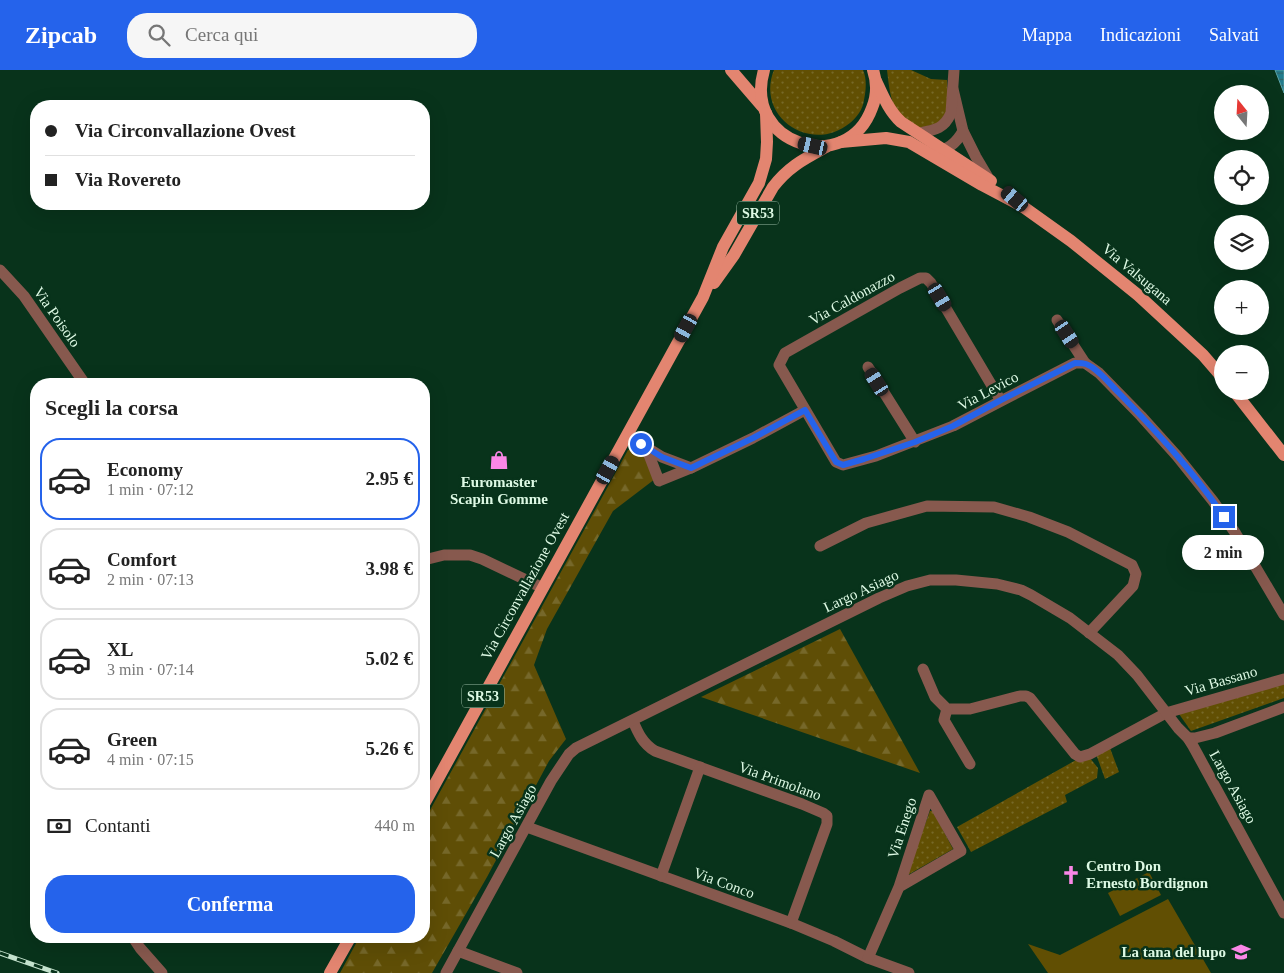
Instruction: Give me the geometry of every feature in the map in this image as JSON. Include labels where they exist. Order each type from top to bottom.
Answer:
[{"type":"main road","points":[[731,70],[765,110]]},
{"type":"main road","name":"Via Circonvallazione Ovest","points":[[430,793],[703,297],[723,248],[759,183],[766,159],[767,142],[765,110],[760,88],[764,70]]},
{"type":"main road","name":"Via Circonvallazione Ovest","points":[[703,297],[734,255],[779,178],[794,164],[828,146],[841,142],[858,130],[865,122],[876,94],[874,73]]},
{"type":"main road","name":"Via Valsugana","points":[[874,73],[888,106],[901,122],[990,180],[1022,206],[1082,249],[1138,295],[1203,355],[1214,368]]},
{"type":"main road","name":"Via Circonvallazione Ovest","points":[[765,110],[774,126],[785,136],[798,143],[828,146]]},
{"type":"main road","name":"Via Valsugana","points":[[841,142],[886,138],[909,142],[1022,206]]},
{"type":"main road","points":[[1241,400],[1284,455]]},
{"type":"main road","points":[[330,973],[346,943]]},
{"type":"street","points":[[919,134],[940,128],[951,113],[954,70]]},
{"type":"street","points":[[953,89],[963,131],[990,180]]},
{"type":"street","points":[[897,140],[916,140],[936,151],[943,150],[953,144],[963,131]]},
{"type":"street","name":"Via Poisolo","points":[[0,270],[24,296],[81,378]]},
{"type":"street","name":"Via Caldonazzo","points":[[843,465],[836,462],[778,366],[785,353],[920,278],[926,278],[931,283],[1001,400]]},
{"type":"street","points":[[1057,320],[1080,363],[1099,373],[1142,416],[1213,500],[1236,534],[1284,615]]},
{"type":"street","name":"Via Levico","points":[[843,465],[876,456],[953,426],[1001,400],[1080,363]]},
{"type":"street","points":[[868,367],[915,442]]},
{"type":"street","points":[[646,447],[659,481],[753,438],[805,410]]},
{"type":"street","points":[[627,436],[662,457],[691,468]]},
{"type":"street","points":[[820,546],[866,523],[927,506],[994,507],[1029,517],[1068,532],[1132,565],[1136,574],[1133,586],[1089,633]]},
{"type":"street","points":[[430,558],[444,555],[470,555],[543,588]]},
{"type":"street","name":"Largo Asiago","points":[[446,973],[551,781],[569,754],[576,748],[879,598],[907,586],[930,580],[979,581],[1021,590],[1055,608],[1118,655],[1188,738],[1284,912]]},
{"type":"street","points":[[923,669],[935,697],[946,709],[944,720],[970,764]]},
{"type":"street","name":"Via Bassano","points":[[946,709],[970,709],[1026,696],[1030,698],[1074,754],[1080,757],[1090,754],[1166,713],[1284,679]]},
{"type":"street","points":[[1188,738],[1214,733],[1284,707]]},
{"type":"street","name":"Via Primolano","points":[[633,721],[642,739],[655,751],[802,804],[827,816],[826,824],[792,923]]},
{"type":"street","points":[[661,876],[700,767]]},
{"type":"street","name":"Via Enego","points":[[868,958],[898,887],[929,795],[962,851],[898,887]]},
{"type":"street","name":"Via Conco","points":[[527,827],[792,923],[868,958],[909,973]]},
{"type":"street","points":[[137,943],[162,973]]},
{"type":"street","points":[[458,951],[517,973]]},
{"type":"shaded area","points":[[774,70],[863,70],[866,85],[862,107],[853,121],[835,132],[819,135],[804,133],[790,126],[779,116],[772,103],[770,87]]},
{"type":"shaded area","points":[[887,70],[911,70],[931,79],[947,80],[948,110],[939,123],[920,128],[902,117],[895,107],[889,89]]},
{"type":"shaded area","points":[[1284,684],[1284,698],[1191,731],[1179,714]]},
{"type":"shaded area","points":[[1110,748],[1119,772],[1105,779],[1096,754]]},
{"type":"shaded area","points":[[1089,757],[1098,768],[1097,778],[1065,795],[1067,802],[971,852],[957,827],[1076,760]]},
{"type":"shaded area","points":[[930,811],[933,811],[953,849],[906,876]]},
{"type":"shaded area","points":[[1149,872],[1161,895],[1120,916],[1108,893]]},
{"type":"shaded area","points":[[1168,899],[1211,973],[1048,973],[1028,944],[1060,955]]},
{"type":"green space","points":[[640,447],[655,479],[613,511],[547,629],[534,665],[566,739],[549,761],[487,877],[432,973],[340,973],[356,943],[430,943],[430,810],[628,450]]},
{"type":"green space","points":[[840,629],[920,773],[701,697]]},
{"type":"water","points":[[1275,70],[1284,70],[1284,93]]},
{"type":"railway","points":[[0,953],[57,973]]},
{"type":"place","name":"Euromaster Scapin Gomme","points":[[499,460]]},
{"type":"place","name":"Centro Don Ernesto Bordignon","points":[[1071,875]]},
{"type":"place","name":"La tana del lupo","points":[[1241,952]]},
{"type":"route","points":[[641,444],[662,457],[691,468],[805,410],[836,462],[843,465],[915,442],[953,426],[1075,363],[1086,363],[1099,373],[1142,416],[1213,500],[1224,517]]}]
